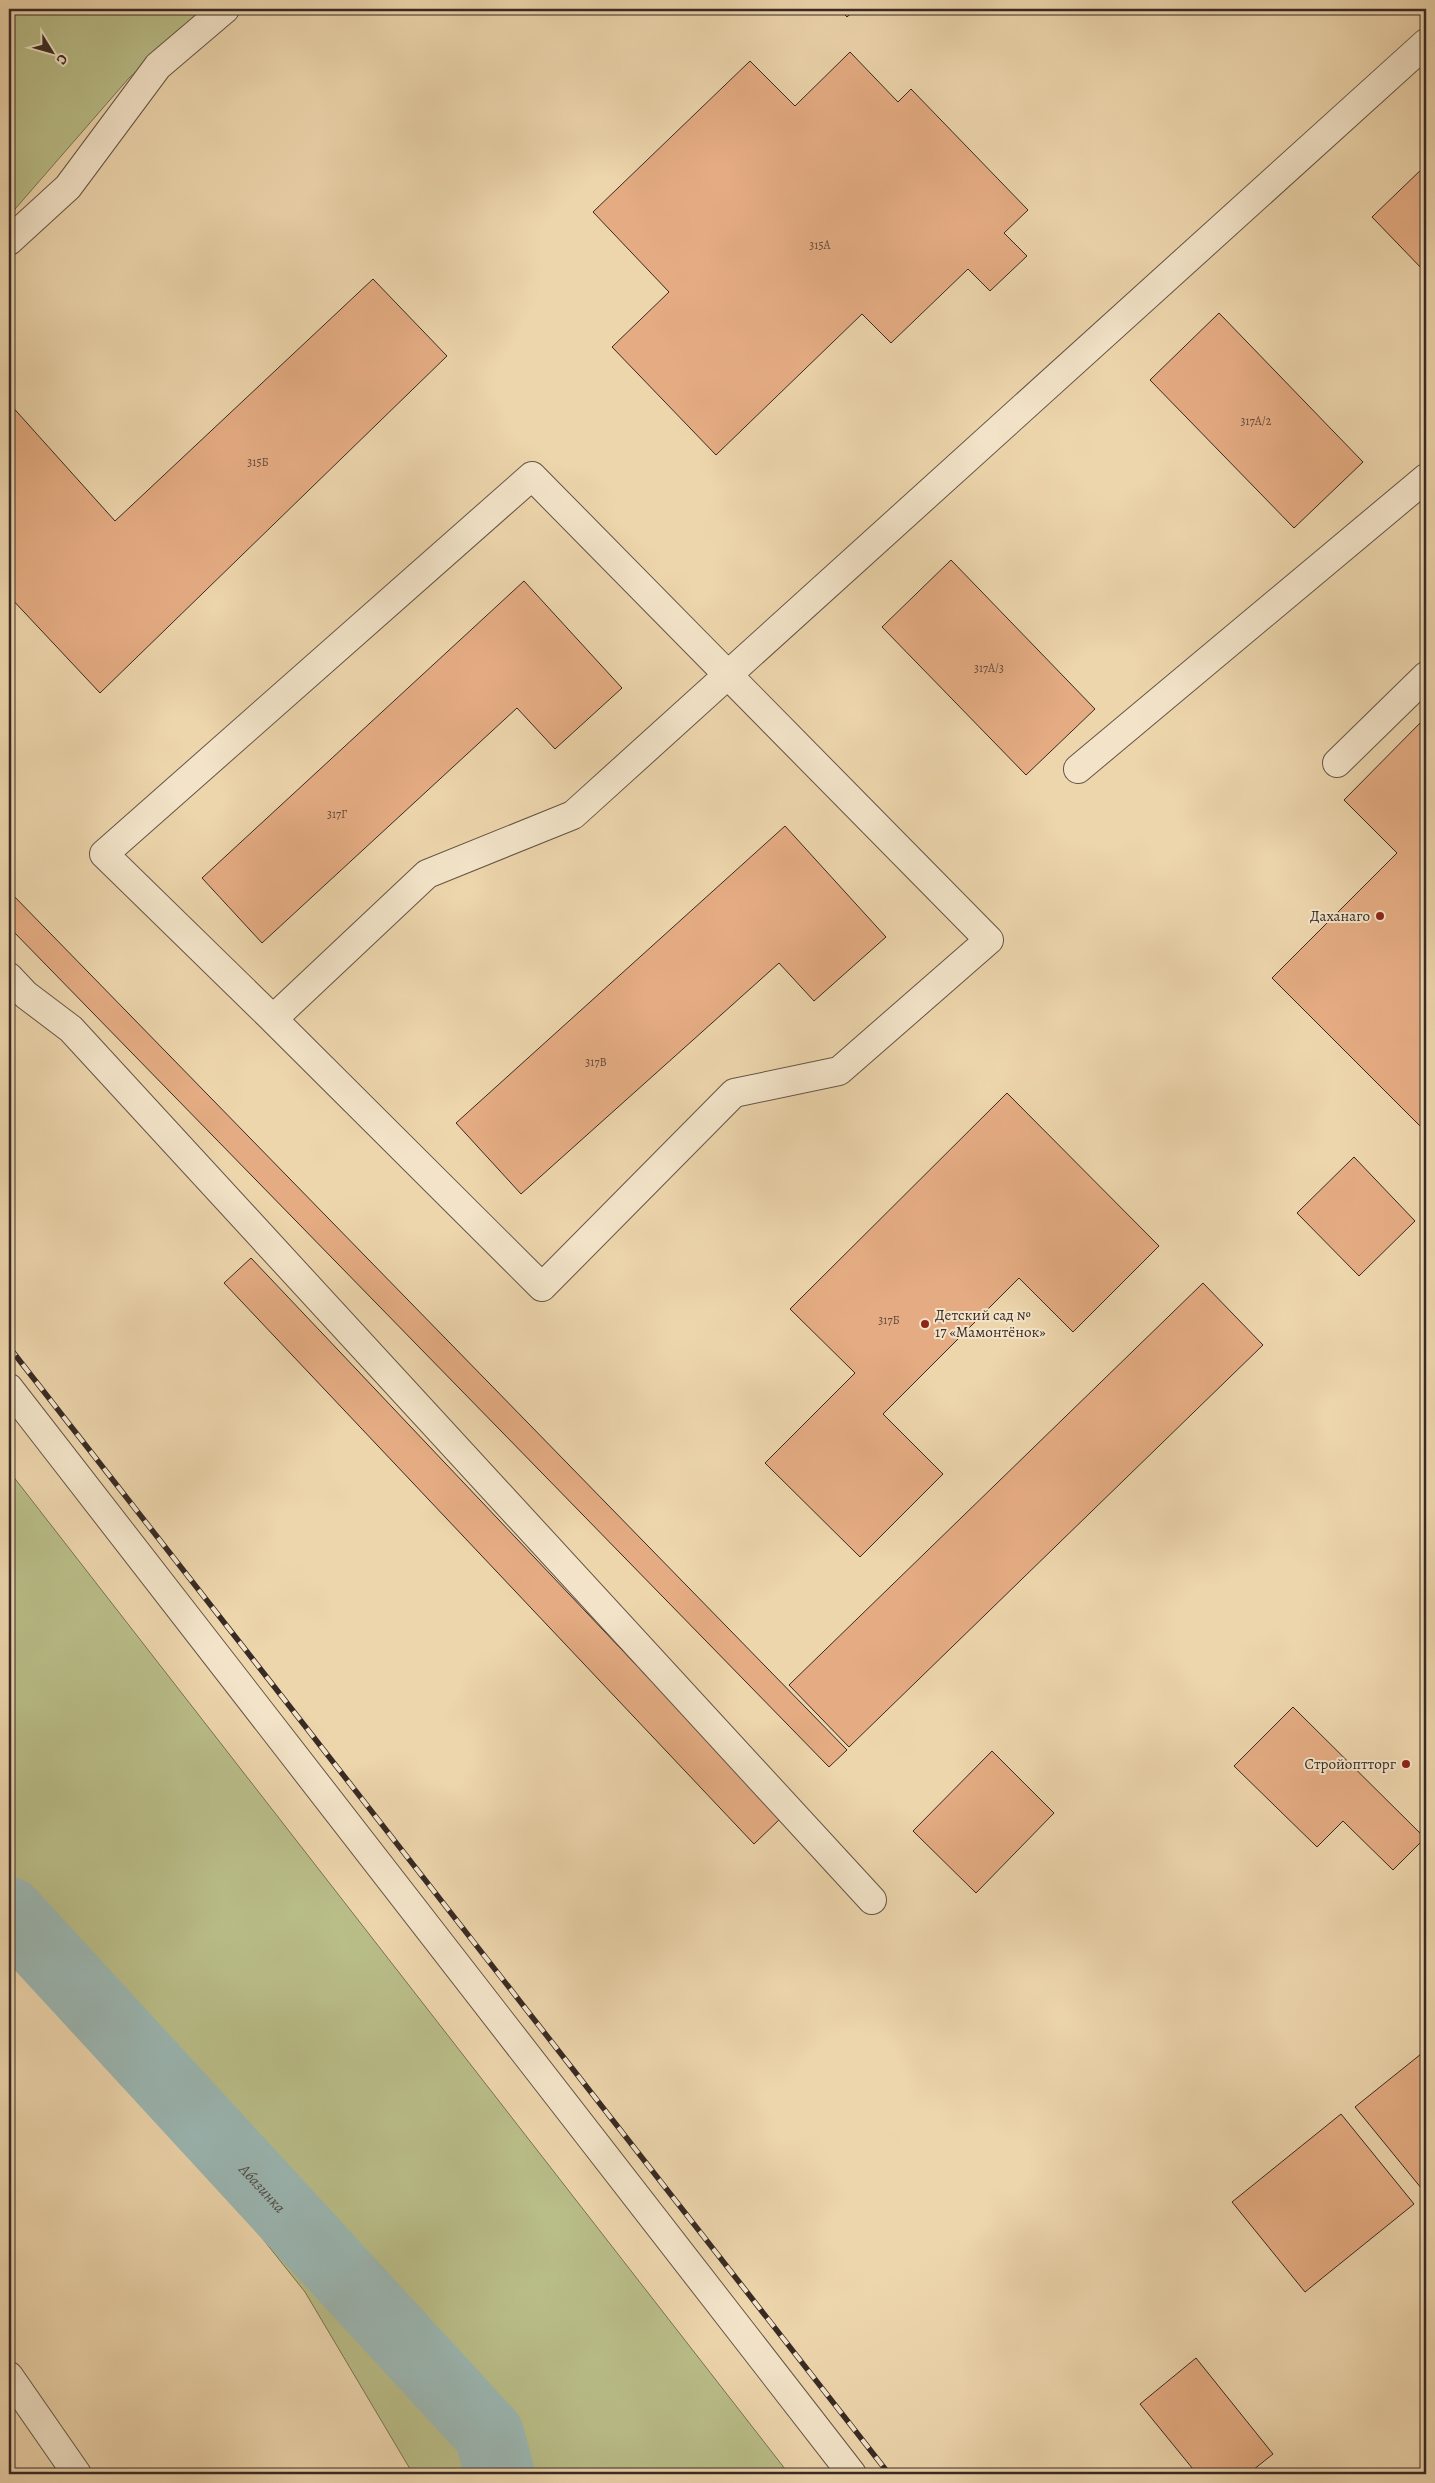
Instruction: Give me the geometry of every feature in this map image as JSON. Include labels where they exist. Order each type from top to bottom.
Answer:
[{"type":"street","points":[[9,241],[68,187],[158,66],[224,9]]},
{"type":"street","points":[[273,1019],[427,874],[573,815],[1426,43]]},
{"type":"street","points":[[532,476],[989,940],[840,1071],[734,1093],[542,1288],[273,1019],[104,854],[532,476]]},
{"type":"street","points":[[1078,769],[1426,478]]},
{"type":"street","points":[[1337,763],[1426,676]]},
{"type":"street","points":[[9,977],[26,995],[71,1029],[872,1900]]},
{"type":"street","points":[[9,1388],[852,2474]]},
{"type":"street","points":[[9,2376],[77,2474]]},
{"type":"green space","points":[[9,9],[208,9],[129,78],[9,216]]},
{"type":"green space","points":[[9,1471],[789,2474],[413,2474],[305,2292],[9,1920]]},
{"type":"building","points":[[839,9],[856,9],[847,17]]},
{"type":"building","points":[[850,52],[898,102],[911,89],[1028,210],[1004,233],[1027,256],[990,291],[968,269],[891,343],[862,314],[716,455],[612,347],[669,292],[593,212],[750,61],[795,106]]},
{"type":"building","points":[[1426,165],[1426,273],[1372,217]]},
{"type":"building","points":[[373,279],[447,356],[100,693],[9,596],[9,403],[115,521]]},
{"type":"building","points":[[1219,313],[1363,462],[1294,528],[1150,380]]},
{"type":"building","points":[[951,560],[1095,709],[1026,775],[882,627]]},
{"type":"building","points":[[524,581],[622,688],[555,749],[517,708],[262,943],[202,878]]},
{"type":"building","name":"Даханаго","points":[[1426,717],[1426,1132],[1272,978],[1397,853],[1344,800]]},
{"type":"building","points":[[785,826],[886,937],[814,1001],[779,963],[521,1194],[456,1123]]},
{"type":"building","points":[[9,891],[847,1750],[829,1767],[9,927]]},
{"type":"building","points":[[1007,1093],[1159,1246],[1073,1332],[1019,1278],[883,1414],[943,1474],[860,1557],[765,1463],[855,1373],[790,1309]]},
{"type":"building","points":[[1354,1157],[1415,1221],[1359,1276],[1297,1213]]},
{"type":"building","points":[[251,1258],[781,1818],[754,1844],[224,1283]]},
{"type":"building","points":[[1203,1283],[1263,1345],[849,1747],[789,1685]]},
{"type":"building","points":[[1293,1707],[1425,1838],[1393,1870],[1343,1821],[1317,1847],[1234,1766]]},
{"type":"building","points":[[992,1751],[1054,1813],[976,1893],[913,1831]]},
{"type":"building","points":[[1426,2050],[1426,2194],[1355,2107]]},
{"type":"building","points":[[1341,2114],[1414,2204],[1305,2292],[1232,2202]]},
{"type":"building","points":[[1196,2358],[1273,2454],[1248,2474],[1197,2474],[1140,2404]]},
{"type":"waterway","name":"Абазинка","points":[[9,1912],[489,2434],[500,2474]]},
{"type":"railway","points":[[9,1347],[889,2474]]},
{"type":"place","name":"Даханаго","points":[[1380,916]]},
{"type":"place","name":"Детский сад № 17 «Мамонтёнок»","points":[[925,1324]]},
{"type":"place","name":"Стройоптторг","points":[[1406,1764]]}]
